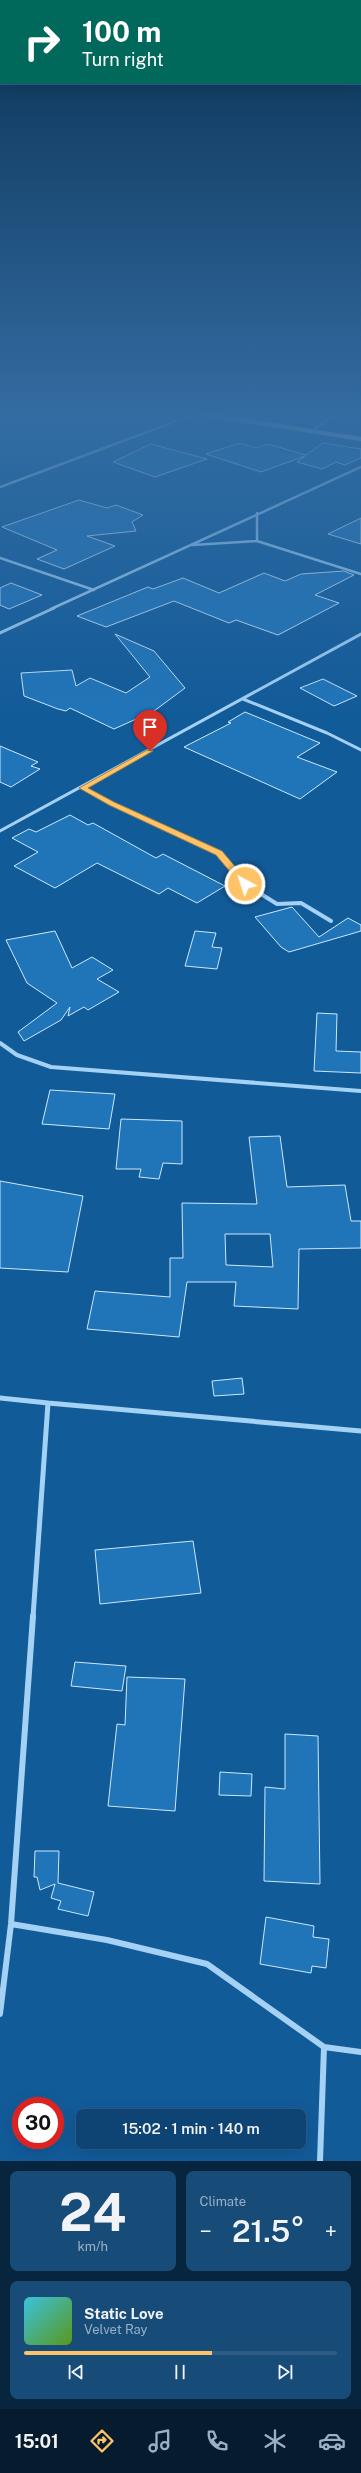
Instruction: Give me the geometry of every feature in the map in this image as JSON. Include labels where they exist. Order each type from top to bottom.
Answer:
[{"type":"street","points":[[0,633],[257,513],[257,541]]},
{"type":"street","points":[[189,545],[257,541],[361,574]]},
{"type":"street","points":[[0,558],[94,590]]},
{"type":"street","points":[[0,831],[83,788],[361,634]]},
{"type":"street","points":[[243,699],[327,733],[361,750]]},
{"type":"street","points":[[83,788],[112,804],[219,853],[245,884],[277,904],[301,903],[331,921]]},
{"type":"street","points":[[0,1043],[17,1055],[51,1067],[361,1091]]},
{"type":"street","points":[[0,1398],[361,1431]]},
{"type":"street","points":[[0,2014],[11,1924],[48,1403]]},
{"type":"street","points":[[11,1924],[107,1940],[207,1964],[324,2047],[361,2052]]},
{"type":"street","points":[[320,2161],[324,2047]]},
{"type":"building","points":[[45,512],[134,512],[143,515],[132,522],[136,531],[87,536],[115,546],[64,569],[37,559],[57,550],[2,527]]},
{"type":"building","points":[[361,518],[361,544],[328,534]]},
{"type":"building","points":[[344,571],[354,575],[315,595],[339,603],[278,635],[236,620],[229,623],[174,601],[106,627],[77,616],[148,587],[153,589],[183,578],[219,593],[264,573],[285,581],[301,574]]},
{"type":"building","points":[[11,583],[42,595],[9,609],[0,605],[0,588]]},
{"type":"building","points":[[115,634],[154,651],[185,688],[154,711],[114,729],[70,708],[66,711],[58,709],[24,696],[21,673],[72,670],[76,686],[90,678],[126,693],[150,677]]},
{"type":"building","points":[[323,679],[357,696],[334,706],[300,688]]},
{"type":"building","points":[[245,712],[320,743],[297,757],[337,772],[300,799],[184,747],[231,723],[228,722]]},
{"type":"building","points":[[0,746],[38,762],[31,766],[40,769],[11,787],[0,782]]},
{"type":"building","points":[[70,815],[88,825],[93,823],[156,858],[163,854],[225,886],[197,903],[168,888],[159,894],[97,863],[55,888],[14,866],[38,852],[12,838],[29,829],[36,832]]},
{"type":"building","points":[[292,907],[319,937],[348,918],[361,925],[361,931],[289,952],[281,947],[255,917]]},
{"type":"building","points":[[55,931],[72,968],[92,957],[113,970],[97,979],[119,992],[88,1010],[84,1007],[68,1016],[70,1007],[61,1020],[24,1041],[18,1032],[57,1003],[27,983],[6,940]]},
{"type":"building","points":[[195,931],[216,933],[212,947],[222,948],[217,969],[185,966]]},
{"type":"building","points":[[317,1013],[337,1014],[336,1051],[361,1052],[361,1073],[314,1071]]},
{"type":"building","points":[[50,1090],[115,1094],[109,1129],[42,1124]]},
{"type":"building","points":[[121,1119],[182,1121],[182,1164],[163,1163],[159,1179],[139,1177],[141,1169],[116,1169]]},
{"type":"building","points":[[280,1136],[287,1187],[345,1185],[351,1221],[361,1221],[361,1248],[299,1249],[298,1309],[234,1306],[236,1282],[187,1282],[179,1337],[87,1329],[95,1291],[170,1297],[170,1258],[183,1258],[182,1203],[257,1204],[249,1137]],"holes":[[[225,1234],[270,1234],[273,1267],[226,1265]]]},
{"type":"building","points":[[0,1181],[83,1196],[68,1272],[0,1268]]},
{"type":"building","points":[[242,1378],[244,1394],[214,1396],[212,1381]]},
{"type":"building","points":[[193,1541],[201,1593],[100,1604],[95,1550]]},
{"type":"building","points":[[75,1662],[126,1666],[122,1691],[71,1686]]},
{"type":"building","points":[[127,1677],[185,1679],[175,1811],[108,1806],[117,1724],[125,1725]]},
{"type":"building","points":[[285,1734],[318,1736],[320,1884],[264,1881],[265,1787],[285,1789]]},
{"type":"building","points":[[220,1772],[252,1774],[251,1796],[219,1795]]},
{"type":"building","points":[[35,1851],[59,1851],[58,1883],[94,1892],[88,1916],[58,1909],[61,1901],[51,1898],[55,1884],[40,1890],[37,1877],[34,1877]]},
{"type":"building","points":[[266,1917],[314,1926],[313,1937],[329,1939],[326,1968],[312,1966],[311,1973],[260,1964]]},
{"type":"route","points":[[150,751],[83,788],[112,804],[219,853],[245,884]]}]
